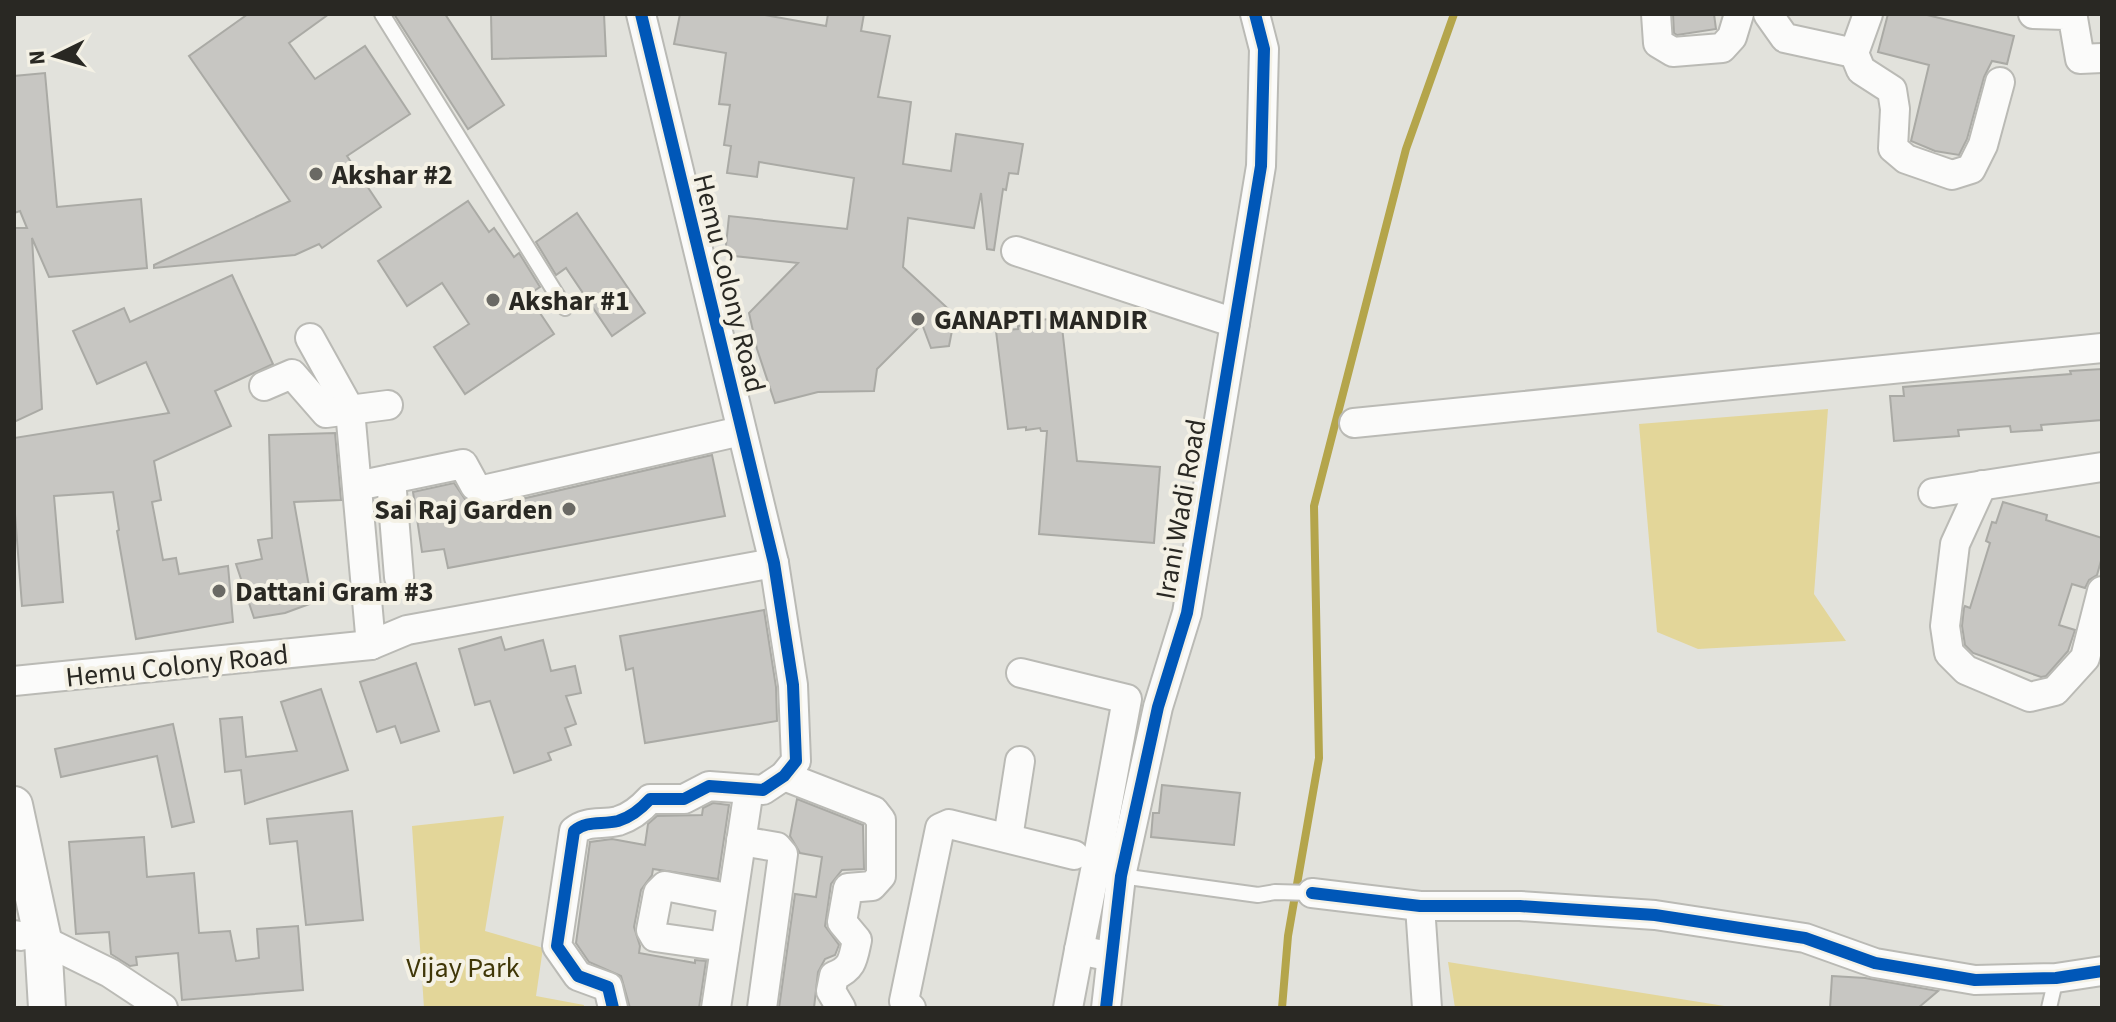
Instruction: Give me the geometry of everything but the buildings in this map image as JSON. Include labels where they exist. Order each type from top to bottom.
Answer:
[{"type":"street","name":"Hemu Colony Road","points":[[14,681],[371,645],[407,630],[774,563],[641,14]]},
{"type":"street","name":"Irani Wadi Road","points":[[1106,1008],[1110,956],[1105,859],[1187,613],[1261,166],[1264,49],[1255,14]]},
{"type":"street","points":[[1656,14],[1658,43],[1673,52],[1722,48],[1732,37],[1739,14]]},
{"type":"street","points":[[1768,14],[1785,38],[1854,53]]},
{"type":"street","points":[[1868,14],[1854,53],[1861,70],[1892,90],[1895,109],[1893,148],[1906,159],[1952,175],[1971,169],[1983,145],[2000,82]]},
{"type":"street","points":[[2033,14],[2073,18],[2080,59],[2102,58]]},
{"type":"street","points":[[1016,251],[1235,323]]},
{"type":"street","points":[[310,338],[350,410],[371,645]]},
{"type":"street","points":[[1354,423],[2102,348]]},
{"type":"street","points":[[264,386],[292,374],[326,413],[388,405]]},
{"type":"street","points":[[357,486],[463,464],[475,486],[483,490],[741,431]]},
{"type":"street","points":[[1933,493],[2102,467]]},
{"type":"street","points":[[391,479],[399,577]]},
{"type":"street","points":[[1982,485],[1955,544],[1945,626],[1949,653],[1966,670],[2030,697],[2055,691],[2085,658],[2102,591]]},
{"type":"street","points":[[613,1008],[608,987],[578,976],[557,946],[574,831],[582,824],[617,821],[639,811],[650,799],[684,799],[709,786],[763,790],[784,776],[796,761],[793,685],[774,563]]},
{"type":"street","points":[[1021,673],[1158,707]]},
{"type":"street","points":[[1068,1008],[1079,950],[1105,859],[1127,699]]},
{"type":"street","points":[[1008,838],[1020,761]]},
{"type":"street","points":[[784,776],[874,811],[881,820],[881,876],[872,886],[848,888],[842,922],[857,940],[853,963],[848,970],[834,976],[831,991],[841,1008]]},
{"type":"street","points":[[716,1008],[749,789]]},
{"type":"street","points":[[14,805],[23,929],[24,1008]]},
{"type":"street","points":[[911,1008],[904,1001],[940,828],[949,824],[1105,859]]},
{"type":"street","points":[[741,841],[777,847],[783,854],[762,1008]]},
{"type":"street","points":[[725,947],[655,937],[651,930],[658,893],[665,886],[732,899]]},
{"type":"street","points":[[1312,893],[1420,906],[1520,906],[1655,915],[1805,938],[1875,963],[1975,980],[2056,978],[2102,971]]},
{"type":"street","points":[[1420,906],[1427,1008]]},
{"type":"street","points":[[23,929],[47,1008]]},
{"type":"street","points":[[23,929],[110,973],[163,1008]]},
{"type":"street","points":[[1079,950],[1110,956]]},
{"type":"lane","points":[[382,14],[565,308]]},
{"type":"lane","points":[[1105,859],[1258,895],[1312,893]]},
{"type":"lane","points":[[2049,1008],[2056,978]]},
{"type":"green space","points":[[1828,409],[1814,594],[1846,641],[1698,649],[1657,632],[1639,424]]},
{"type":"green space","name":"Vijay Park","points":[[504,816],[485,931],[543,948],[536,996],[584,1005],[583,1008],[424,1008],[412,826]]},
{"type":"green space","points":[[1448,962],[1737,1008],[1455,1008]]},
{"type":"waterway","points":[[1282,1008],[1288,936],[1319,758],[1314,506],[1406,149],[1454,14]]},
{"type":"cycle path","points":[[613,1008],[608,987],[578,976],[557,946],[574,831],[589,824],[623,819],[650,799],[684,799],[709,786],[763,790],[784,776],[796,761],[793,685],[774,563],[641,14]]},
{"type":"cycle path","points":[[1106,1008],[1121,876],[1158,707],[1187,613],[1261,166],[1264,49],[1255,14]]},
{"type":"cycle path","points":[[1312,893],[1420,906],[1520,906],[1655,915],[1805,938],[1875,963],[1975,980],[2056,978],[2102,971]]},
{"type":"place","name":"Akshar #2","points":[[316,174]]},
{"type":"place","name":"Akshar #1","points":[[493,300]]},
{"type":"place","name":"GANAPTI MANDIR","points":[[918,319]]},
{"type":"place","name":"Sai Raj Garden","points":[[569,509]]},
{"type":"place","name":"Dattani Gram #3","points":[[219,591]]}]
